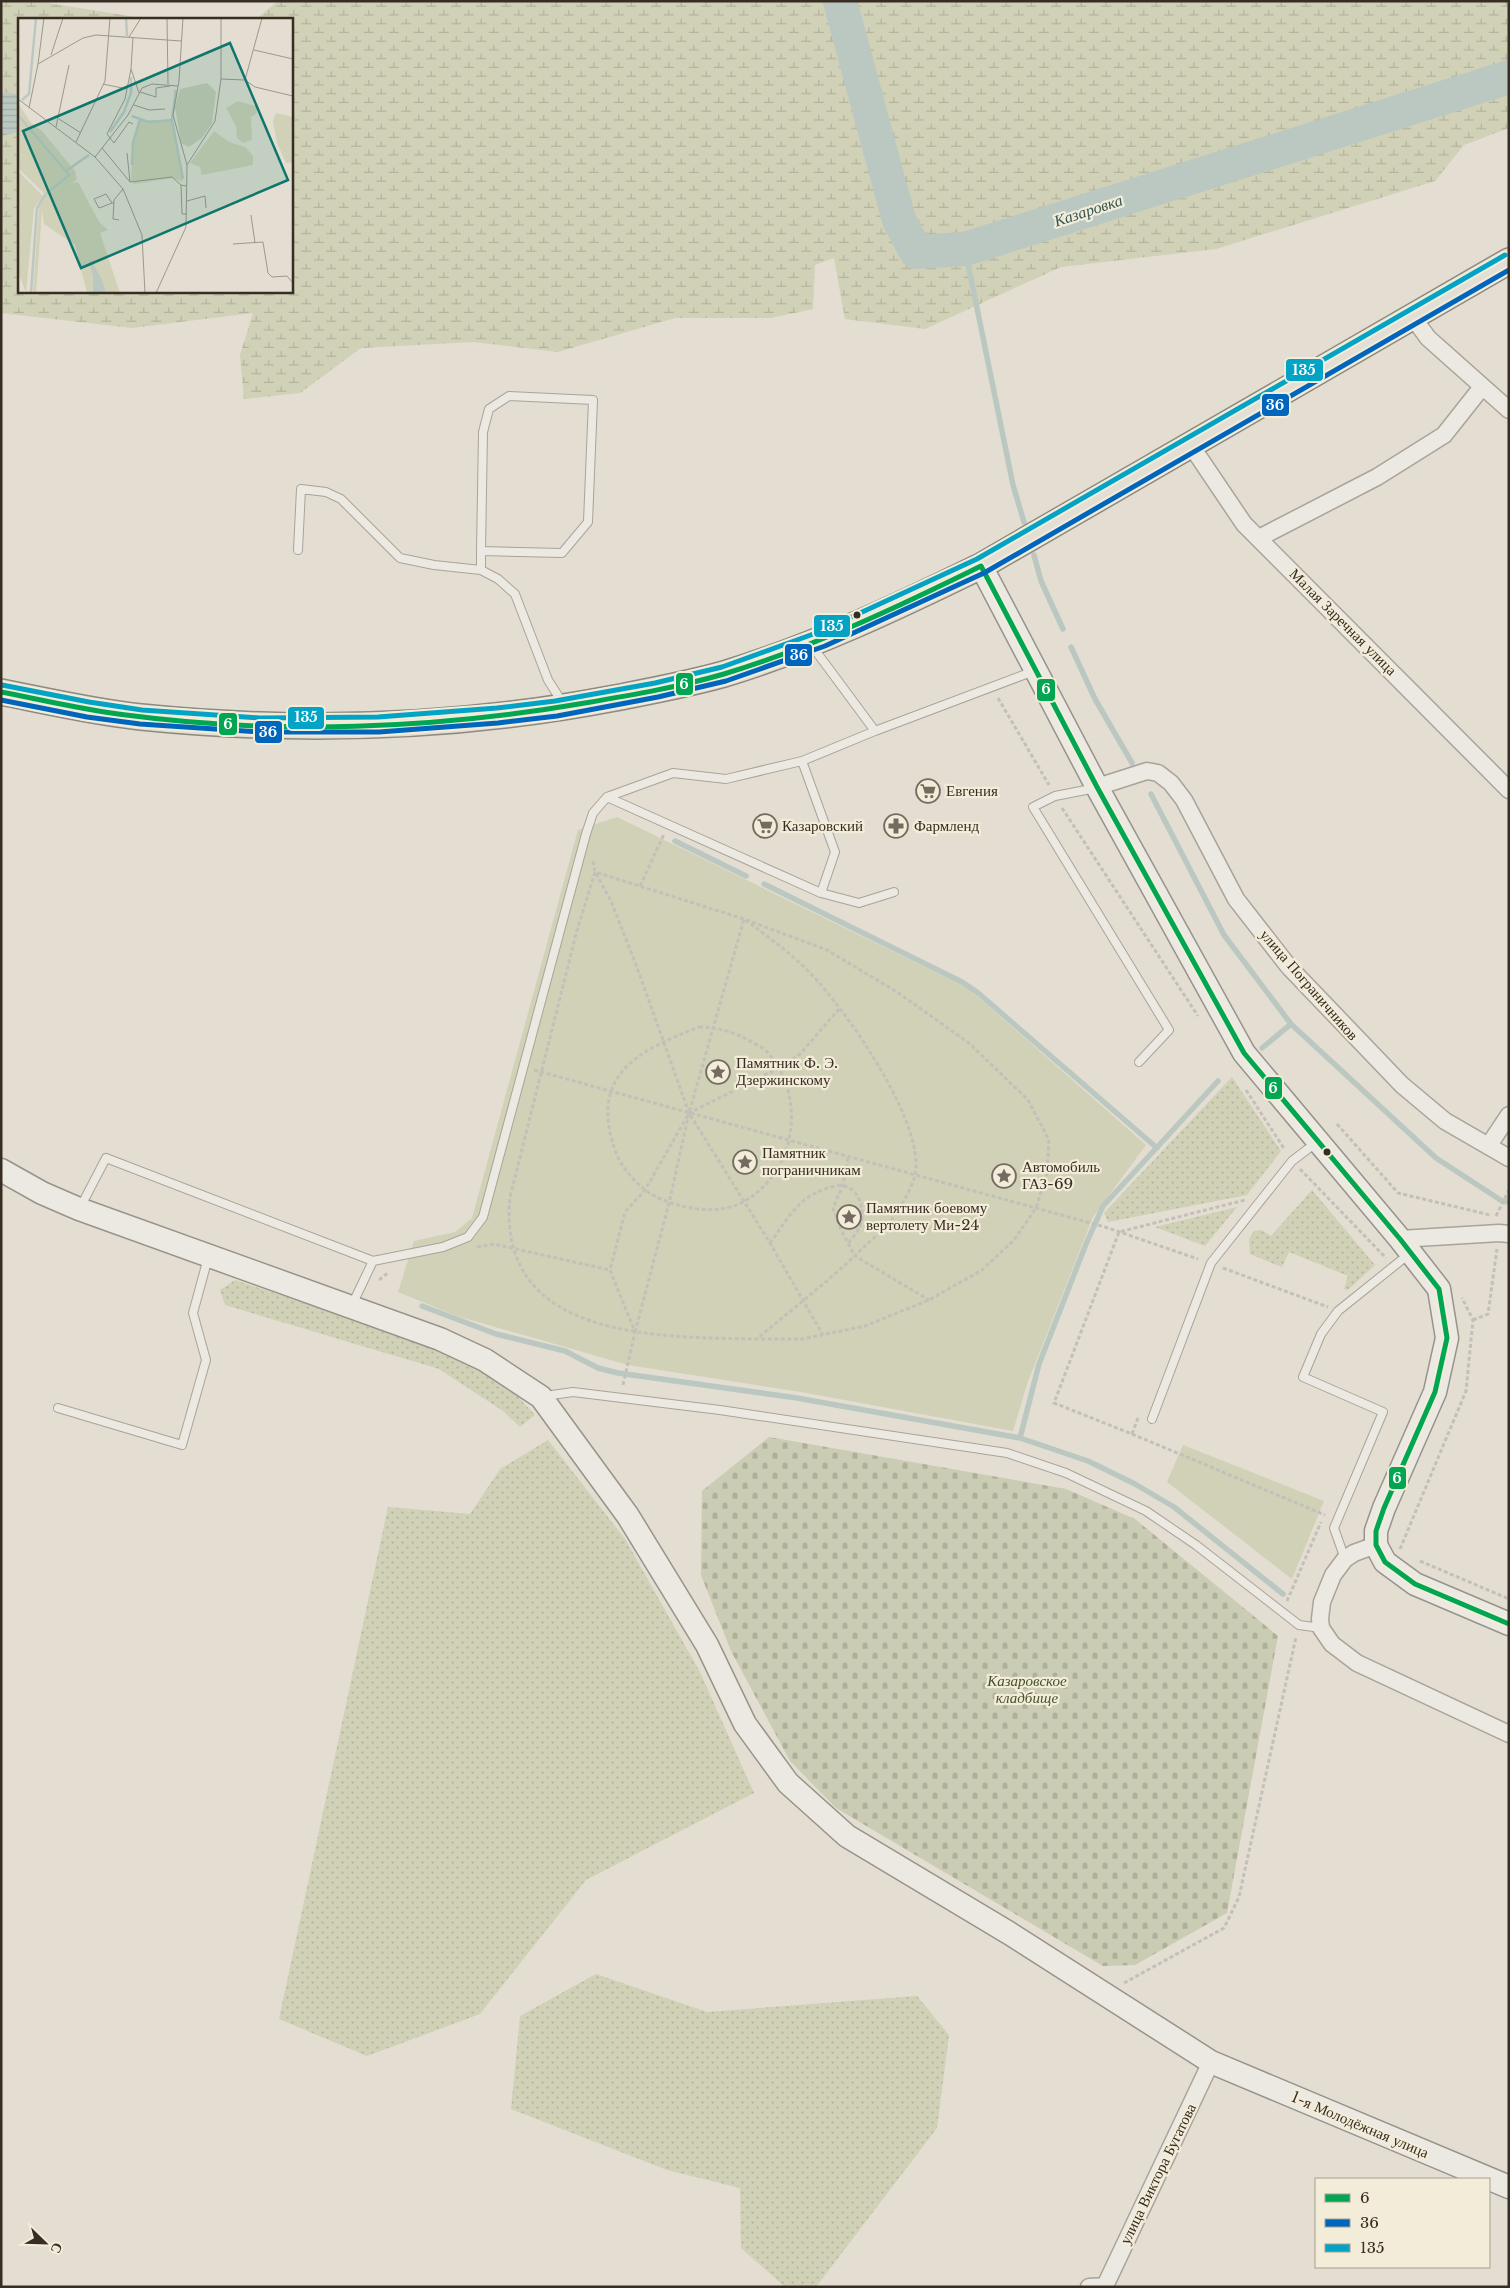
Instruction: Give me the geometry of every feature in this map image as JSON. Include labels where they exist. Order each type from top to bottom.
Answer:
[{"type":"main road","points":[[1,692],[138,716],[230,724],[308,726],[399,724],[481,719],[566,708],[640,694],[723,674],[810,644],[894,608],[981,566],[1509,261]]},
{"type":"street","points":[[1412,316],[1428,338],[1509,410]]},
{"type":"street","points":[[1259,538],[1377,477],[1444,435],[1482,387]]},
{"type":"street","name":"Малая Заречная улица","points":[[1190,444],[1244,524],[1509,790]]},
{"type":"street","points":[[981,566],[1098,787],[1244,1053],[1439,1289],[1447,1338],[1435,1392],[1384,1508],[1376,1531],[1376,1545],[1385,1562],[1415,1584],[1509,1624]]},
{"type":"street","name":"улица Пограничников","points":[[1098,787],[1147,771],[1158,773],[1171,782],[1184,800],[1236,899],[1289,967],[1363,1047],[1402,1085],[1445,1121],[1509,1158]]},
{"type":"street","points":[[1489,1145],[1509,1115]]},
{"type":"street","points":[[1,1170],[42,1193],[80,1209],[440,1339],[485,1360],[541,1397]]},
{"type":"street","points":[[1405,1246],[1501,1228]]},
{"type":"street","name":"1-я Молодёжная улица","points":[[541,1397],[628,1516],[707,1645],[745,1724],[788,1782],[847,1836],[1009,1933],[1212,2062],[1488,2178]]},
{"type":"street","points":[[1376,1545],[1354,1553],[1345,1559],[1333,1575],[1322,1602],[1320,1619],[1321,1628],[1332,1644],[1357,1663],[1509,1734]]},
{"type":"street","name":"улица Виктора Бугатова","points":[[1100,2286],[1212,2062]]},
{"type":"street","name":"1-я Молодёжная улица","points":[[1490,2179],[1509,2187]]},
{"type":"lane","points":[[481,551],[562,553],[588,522],[593,400],[509,396],[489,409],[483,432],[481,551],[481,570]]},
{"type":"lane","points":[[298,550],[301,490],[326,492],[341,499],[400,558],[481,570],[498,579],[515,594],[548,680],[566,708]]},
{"type":"lane","points":[[810,644],[875,731]]},
{"type":"lane","points":[[80,1209],[106,1158],[373,1261],[443,1247],[468,1236],[483,1216],[586,834],[593,813],[607,796],[673,773],[726,779],[802,761],[875,731],[1037,670]]},
{"type":"lane","points":[[802,761],[835,852],[821,893]]},
{"type":"lane","name":"улица Пограничников","points":[[1098,787],[1055,796],[1032,807],[1169,1030],[1139,1062]]},
{"type":"lane","points":[[607,796],[821,893],[859,903],[894,892]]},
{"type":"lane","points":[[1152,1419],[1210,1263],[1292,1161],[1318,1141]]},
{"type":"lane","points":[[1345,1559],[1334,1528],[1383,1412],[1303,1377],[1321,1334],[1338,1310],[1405,1246]]},
{"type":"lane","points":[[58,1408],[182,1445],[206,1360],[193,1313],[209,1256]]},
{"type":"lane","points":[[351,1307],[373,1261]]},
{"type":"lane","points":[[541,1397],[573,1392],[720,1410],[1007,1453],[1066,1473],[1146,1511],[1196,1545],[1299,1625],[1321,1628]]},
{"type":"path","points":[[640,886],[668,824]]},
{"type":"path","points":[[592,856],[595,872],[635,961],[689,1113],[770,1243],[823,1335]]},
{"type":"path","points":[[595,872],[744,919],[827,950],[897,992],[969,1043],[1028,1100],[1049,1140],[1047,1172],[1036,1208],[1014,1240],[982,1270],[930,1300],[865,1326],[802,1339],[671,1337],[635,1332],[566,1312],[546,1299],[522,1270],[511,1247],[507,1220],[510,1197],[576,934],[595,872]]},
{"type":"path","points":[[744,919],[787,951],[812,975],[839,1009],[879,1065],[904,1114],[915,1155],[915,1175],[892,1220],[855,1256],[757,1339]]},
{"type":"path","points":[[624,1378],[669,1203],[689,1113],[744,919]]},
{"type":"path","points":[[635,1332],[610,1270],[625,1212],[645,1190],[689,1113],[779,1068],[800,1054],[839,1009]]},
{"type":"path","points":[[699,1027],[713,1027],[739,1035],[768,1052],[779,1068],[788,1087],[793,1109],[788,1141],[783,1158],[772,1178],[758,1192],[743,1202],[716,1209],[691,1209],[669,1203],[645,1190],[617,1159],[609,1134],[606,1109],[609,1091],[627,1066],[663,1041],[699,1027]]},
{"type":"path","points":[[524,1067],[848,1158],[1105,1227],[1338,1310]]},
{"type":"path","points":[[1337,1124],[1398,1192],[1501,1228]]},
{"type":"path","points":[[848,1158],[843,1185],[833,1208],[848,1244],[855,1256],[930,1300]]},
{"type":"path","points":[[770,1243],[799,1205],[812,1194],[827,1188],[843,1185],[855,1192],[862,1206],[860,1227],[848,1244]]},
{"type":"path","points":[[1472,1320],[1488,1314],[1501,1228],[1500,1208],[1509,1190]]},
{"type":"path","points":[[1119,1232],[1248,1199],[1242,1207]]},
{"type":"path","points":[[1119,1232],[1054,1403],[1337,1520]]},
{"type":"path","points":[[472,1250],[480,1245],[494,1244],[610,1270]]},
{"type":"path","points":[[366,1275],[380,1281],[394,1267]]},
{"type":"path","points":[[1132,1434],[1140,1415]]},
{"type":"path","points":[[1282,1612],[1324,1515]]},
{"type":"path","points":[[1104,1994],[1224,1928],[1239,1897],[1299,1625]]},
{"type":"green space","points":[[1,1],[36,1],[142,18],[18,18],[18,94],[1,93]]},
{"type":"green space","points":[[278,1],[1509,1],[1509,128],[1464,145],[1435,181],[1216,249],[1061,267],[925,329],[845,319],[834,258],[815,265],[813,309],[771,318],[675,318],[558,352],[473,342],[361,348],[300,393],[244,399],[240,355],[253,313],[132,328],[1,313],[1,136],[18,132],[18,292],[292,292],[292,18],[257,18]]},
{"type":"green space","points":[[617,817],[968,988],[1146,1145],[1093,1217],[1027,1384],[1013,1431],[801,1392],[628,1365],[457,1316],[398,1292],[414,1241],[455,1232],[472,1218],[578,830]]},
{"type":"green space","points":[[1232,1077],[1281,1151],[1247,1195],[1108,1222],[1104,1213]]},
{"type":"green space","points":[[1312,1190],[1375,1265],[1348,1290],[1344,1289],[1348,1276],[1289,1252],[1282,1267],[1250,1254],[1249,1239],[1254,1231],[1261,1230],[1271,1236]]},
{"type":"green space","points":[[1237,1207],[1205,1246],[1155,1227]]},
{"type":"green space","points":[[235,1280],[450,1352],[507,1385],[535,1415],[520,1427],[503,1411],[439,1369],[225,1305],[220,1290]]},
{"type":"green space","name":"Казаровское кладбище","points":[[769,1437],[1066,1489],[1135,1519],[1278,1636],[1227,1913],[1135,1965],[1103,1966],[836,1808],[790,1761],[731,1651],[701,1575],[702,1491]]},
{"type":"green space","points":[[548,1440],[625,1539],[700,1672],[754,1793],[586,1880],[480,2014],[367,2056],[279,2019],[388,1507],[470,1514],[500,1469]]},
{"type":"green space","points":[[1183,1445],[1324,1501],[1292,1579],[1167,1482]]},
{"type":"green space","points":[[596,1974],[707,2012],[917,1996],[949,2035],[937,2128],[816,2287],[785,2287],[741,2248],[740,2188],[667,2170],[511,2109],[520,2016]]},
{"type":"shaded area","points":[[1,93],[18,94],[18,132],[1,136]]},
{"type":"waterway","name":"Казаровка","points":[[840,1],[899,220],[916,252],[965,249],[1509,77]]},
{"type":"waterway","points":[[965,249],[1013,485],[1024,522]]},
{"type":"waterway","points":[[1034,555],[1041,581],[1063,629]]},
{"type":"waterway","points":[[1071,647],[1095,699],[1132,763]]},
{"type":"waterway","points":[[1151,794],[1224,935],[1291,1024],[1436,1158],[1502,1201],[1509,1202]]},
{"type":"waterway","points":[[675,841],[746,876]]},
{"type":"waterway","points":[[764,884],[962,982],[977,992],[1157,1148]]},
{"type":"waterway","points":[[1262,1048],[1291,1024]]},
{"type":"waterway","points":[[422,1306],[496,1334],[565,1351],[598,1368],[618,1373],[797,1398],[1020,1438],[1039,1364],[1103,1206],[1218,1081]]},
{"type":"waterway","points":[[1020,1438],[1088,1461],[1135,1484],[1174,1507],[1283,1594]]},
{"type":"transit line","name":"135","points":[[2,685],[142,710],[260,718],[378,717],[497,708],[555,701],[655,683],[722,667],[819,632],[977,559],[1505,255]]},
{"type":"transit line","name":"36","points":[[1,700],[87,717],[140,724],[260,732],[379,732],[498,723],[557,716],[658,697],[726,681],[825,646],[984,573],[1509,270]]},
{"type":"transit line","name":"6","points":[[1,692],[110,713],[240,725],[356,726],[471,719],[528,712],[655,690],[724,674],[823,639],[981,566],[1097,787],[1244,1053],[1400,1239],[1439,1289],[1447,1338],[1435,1392],[1384,1508],[1376,1531],[1376,1545],[1385,1562],[1415,1584],[1509,1624]]},
{"type":"place","name":"Евгения","points":[[928,791]]},
{"type":"place","name":"Казаровский","points":[[765,826]]},
{"type":"place","name":"Фармленд","points":[[896,826]]},
{"type":"place","name":"Памятник Ф. Э. Дзержинскому","points":[[718,1072]]},
{"type":"place","name":"Памятник пограничникам","points":[[745,1162]]},
{"type":"place","name":"Автомобиль ГАЗ-69","points":[[1004,1176]]},
{"type":"place","name":"Памятник боевому вертолету Ми-24","points":[[849,1217]]}]
